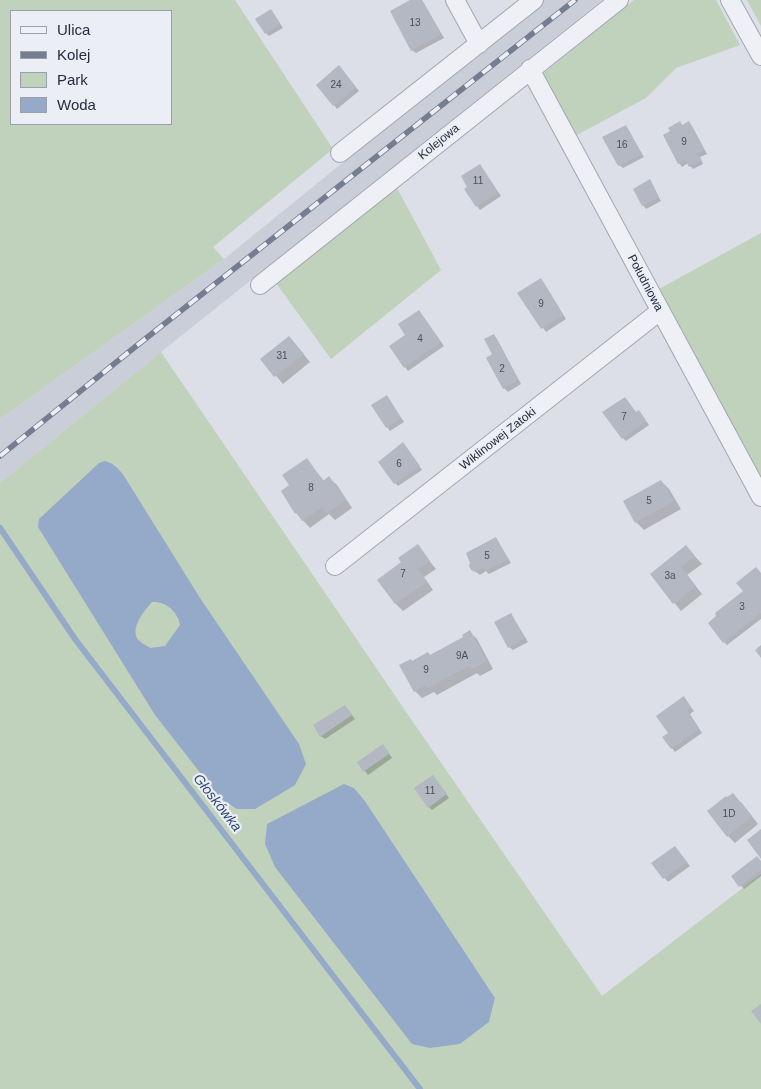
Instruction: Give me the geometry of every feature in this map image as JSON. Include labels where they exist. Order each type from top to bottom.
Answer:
[{"type":"street","points":[[455,0],[479,44]]},
{"type":"street","points":[[340,153],[534,0]]},
{"type":"street","name":"Kolejowa","points":[[260,285],[619,0]]},
{"type":"street","points":[[730,0],[761,56]]},
{"type":"street","name":"Południowa","points":[[530,70],[761,497]]},
{"type":"street","name":"Wiklinowej Zatoki","points":[[335,566],[660,311]]},
{"type":"shaded area","points":[[543,0],[602,0],[0,483],[0,419],[224,259]]},
{"type":"green space","points":[[0,0],[235,0],[333,149],[213,247],[224,259],[0,419]]},
{"type":"green space","points":[[634,0],[716,0],[740,45],[676,68],[646,98],[575,136],[541,75]]},
{"type":"green space","points":[[747,0],[761,0],[761,26]]},
{"type":"green space","points":[[397,188],[441,270],[331,359],[273,279]]},
{"type":"green space","points":[[761,233],[761,480],[659,289]]},
{"type":"green space","points":[[161,352],[602,996],[761,874],[761,1089],[0,1089],[0,483]],"holes":[[[354,788],[365,801],[495,998],[489,1022],[460,1044]]]},
{"type":"water","points":[[109,462],[122,473],[200,598],[299,744],[306,764],[295,785],[255,809],[237,809],[220,798],[155,715],[38,527],[39,519],[99,463]],"holes":[[[152,602],[157,602],[170,608],[177,616],[180,625],[165,646],[150,648],[137,638],[136,628],[146,609]]]},
{"type":"water","points":[[344,784],[354,788],[365,801],[495,998],[489,1022],[460,1044],[430,1048],[412,1044],[275,867],[265,844],[267,824]]},
{"type":"building","points":[[410,0],[422,0],[441,34],[411,51],[390,11]]},
{"type":"building","points":[[271,9],[280,24],[265,34],[255,19]]},
{"type":"building","points":[[339,65],[356,87],[333,106],[316,85]]},
{"type":"building","points":[[680,121],[682,125],[689,121],[704,150],[697,154],[701,161],[689,167],[685,160],[678,164],[663,135],[670,131],[668,128]]},
{"type":"building","points":[[626,125],[642,154],[618,166],[602,137]]},
{"type":"building","points":[[480,164],[498,192],[476,207],[464,189],[467,187],[461,176]]},
{"type":"building","points":[[650,179],[659,197],[642,206],[633,189]]},
{"type":"building","points":[[541,278],[563,315],[541,329],[517,293]]},
{"type":"building","points":[[419,310],[441,342],[404,368],[389,346],[405,335],[398,324]]},
{"type":"building","points":[[494,334],[518,380],[503,389],[486,358],[492,354],[484,339]]},
{"type":"building","points":[[289,336],[304,354],[274,377],[260,359]]},
{"type":"building","points":[[387,395],[401,418],[386,428],[371,405]]},
{"type":"building","points":[[625,397],[636,412],[639,410],[646,421],[622,439],[602,412]]},
{"type":"building","points":[[403,442],[420,466],[394,484],[378,462]]},
{"type":"building","points":[[307,458],[323,481],[329,476],[346,500],[327,513],[322,507],[302,521],[296,512],[295,514],[281,491],[289,485],[282,475]]},
{"type":"building","points":[[661,480],[674,501],[635,523],[623,501]]},
{"type":"building","points":[[496,537],[508,559],[485,571],[483,568],[475,572],[471,570],[466,553]]},
{"type":"building","points":[[418,544],[430,561],[418,569],[427,582],[395,604],[377,580],[401,562],[398,558]]},
{"type":"building","points":[[686,545],[695,556],[681,567],[696,586],[673,604],[650,574]]},
{"type":"building","points":[[756,567],[761,573],[761,613],[723,643],[708,623],[716,616],[715,613],[743,591],[736,583]]},
{"type":"building","points":[[511,613],[525,638],[508,648],[494,622]]},
{"type":"building","points":[[470,630],[487,661],[472,669],[470,665],[428,688],[426,685],[414,692],[399,665],[411,659],[412,661],[428,652],[430,655],[463,637],[462,635]]},
{"type":"building","points":[[761,645],[761,658],[755,650]]},
{"type":"building","points":[[684,696],[691,707],[687,710],[699,729],[671,749],[662,737],[668,733],[656,716]]},
{"type":"building","points":[[345,705],[352,715],[320,737],[313,725]]},
{"type":"building","points":[[383,744],[389,754],[363,772],[357,762]]},
{"type":"building","points":[[433,775],[447,794],[428,808],[414,788]]},
{"type":"building","points":[[733,793],[752,816],[727,837],[707,811],[726,796]]},
{"type":"building","points":[[761,829],[761,859],[747,840]]},
{"type":"building","points":[[675,846],[687,862],[663,879],[651,863]]},
{"type":"building","points":[[757,856],[761,861],[761,870],[739,887],[731,876]]},
{"type":"building","points":[[761,1004],[761,1024],[751,1011]]},
{"type":"waterway","name":"Głoskówka","points":[[0,528],[75,639],[420,1089]]},
{"type":"railway","points":[[0,456],[135,347],[575,0]]}]
